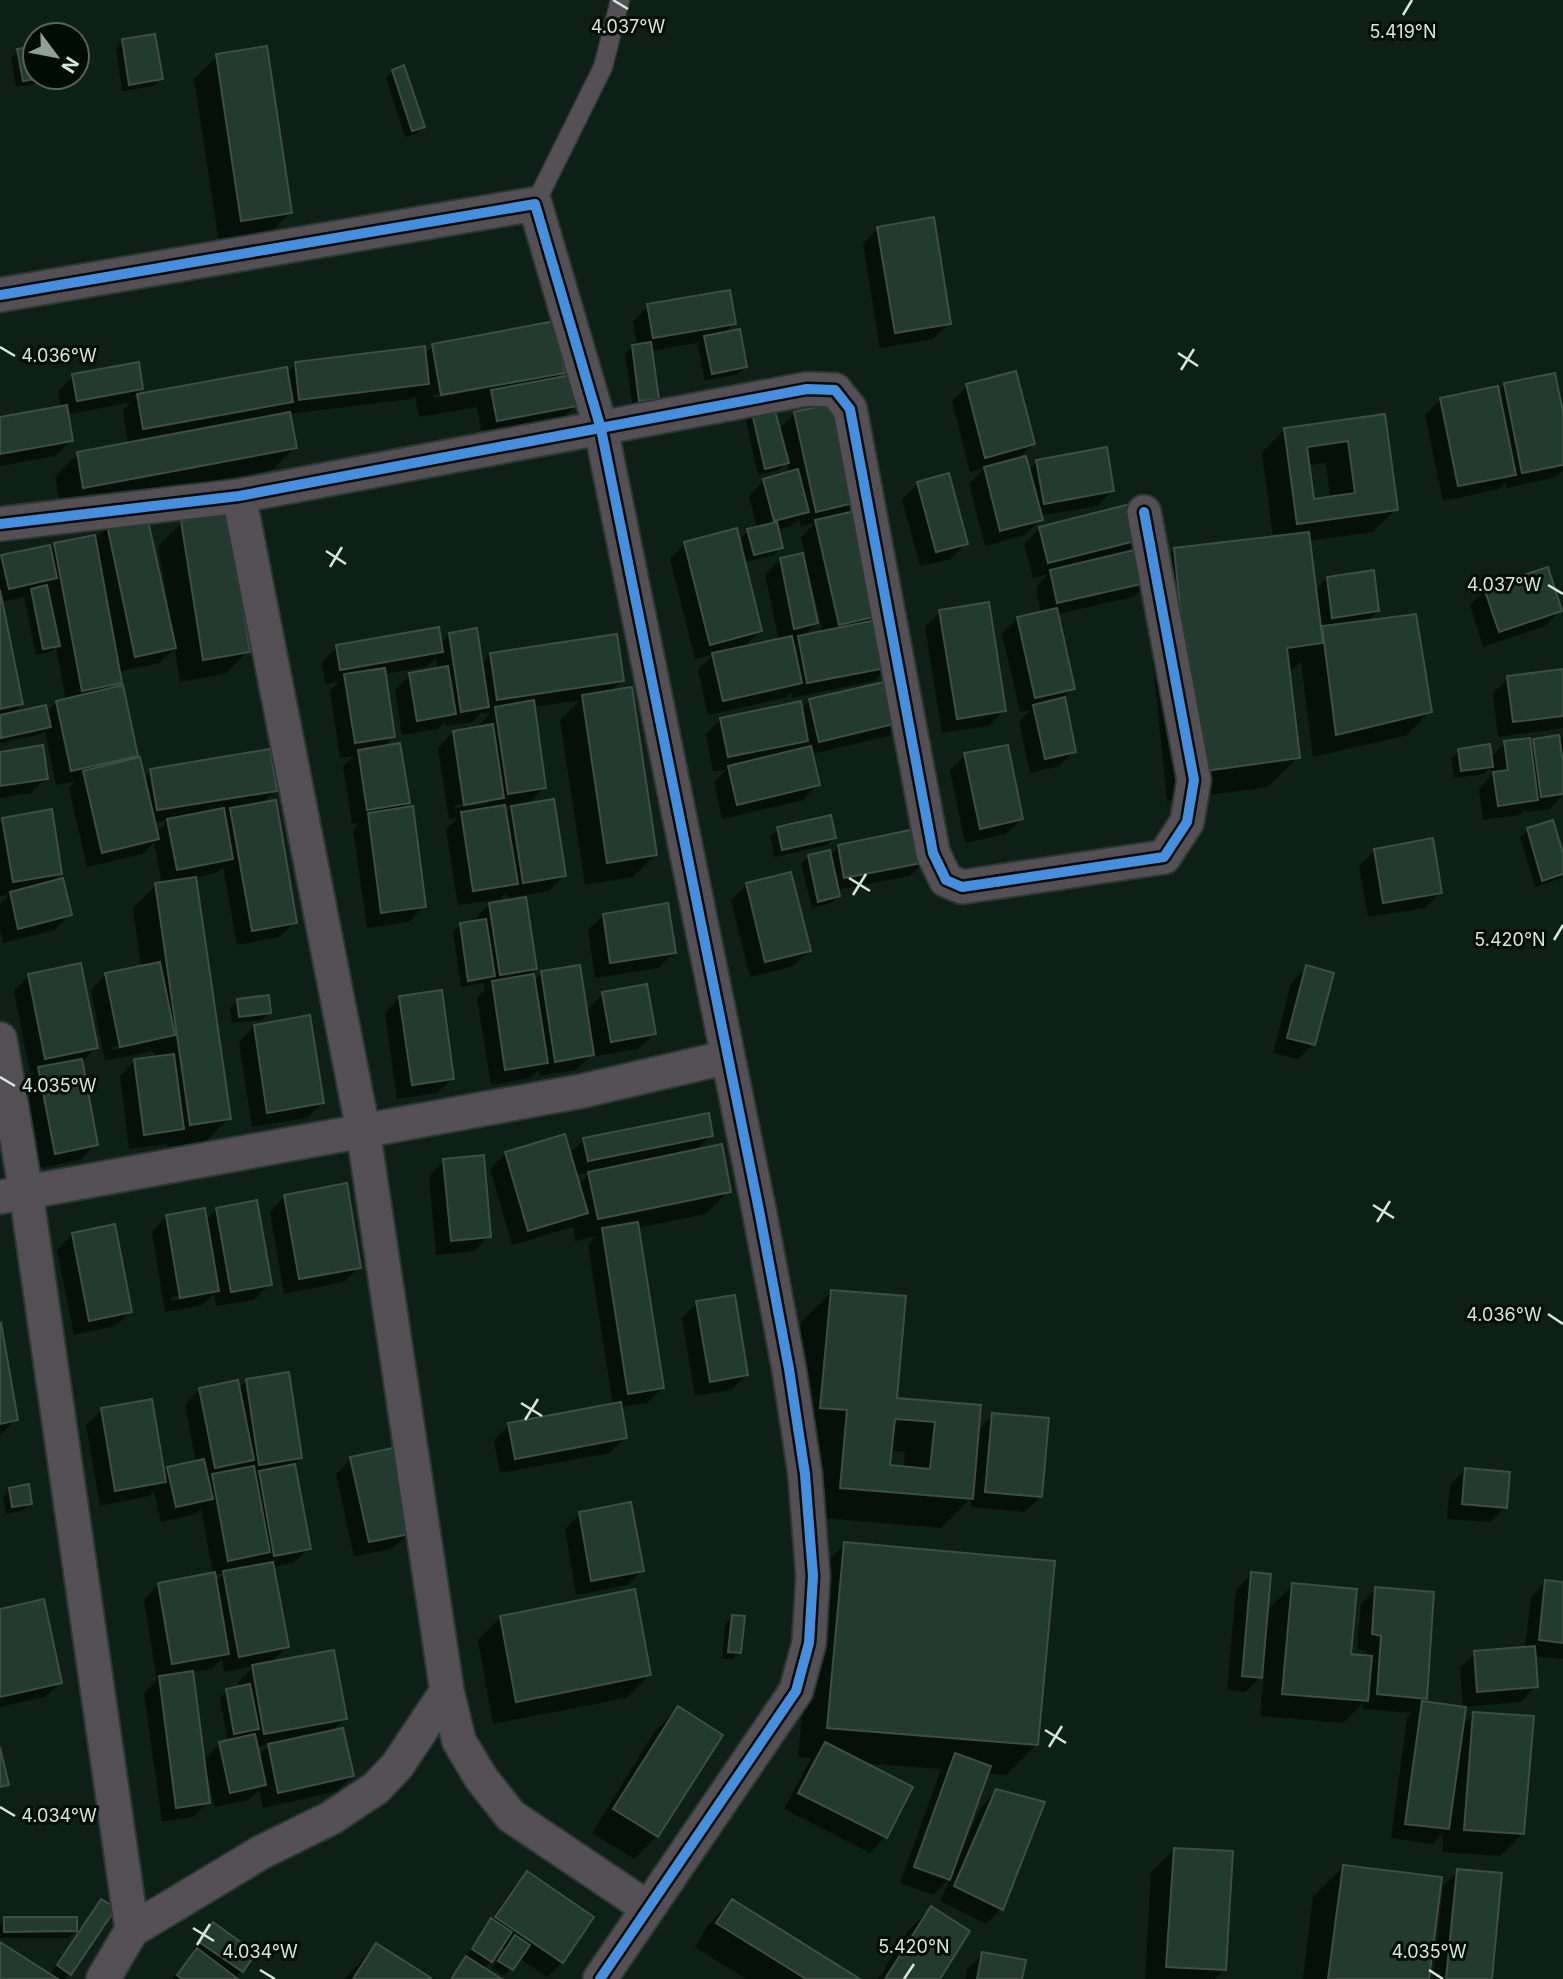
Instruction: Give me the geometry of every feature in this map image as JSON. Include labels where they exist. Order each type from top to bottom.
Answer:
[{"type":"street","points":[[0,295],[535,204],[601,429],[789,1368],[806,1474],[813,1576],[809,1643],[796,1690],[600,1979]]},
{"type":"street","points":[[0,524],[239,496],[807,388],[835,390],[850,409],[933,853],[946,880],[962,887],[1164,858],[1187,822],[1194,780],[1144,512]]},
{"type":"street","points":[[239,496],[363,1130],[447,1691],[459,1741],[481,1778],[511,1816],[648,1908]]},
{"type":"street","points":[[0,1039],[13,1195],[132,1930]]},
{"type":"street","points":[[13,1195],[582,1091],[728,1057]]},
{"type":"street","points":[[103,1979],[132,1930],[260,1853],[331,1818],[376,1788],[397,1766],[447,1691]]},
{"type":"lane","points":[[535,204],[603,67],[620,0]]},
{"type":"building","points":[[155,34],[163,79],[129,85],[122,39]]},
{"type":"building","points":[[267,46],[292,213],[241,221],[216,54]]},
{"type":"building","points":[[21,48],[21,70],[17,49]]},
{"type":"building","points":[[404,65],[425,127],[412,131],[392,70]]},
{"type":"building","points":[[934,217],[951,324],[895,333],[877,227]]},
{"type":"building","points":[[730,290],[736,324],[653,338],[647,304]]},
{"type":"building","points":[[555,321],[565,373],[441,395],[432,344]]},
{"type":"building","points":[[740,329],[747,367],[712,374],[704,336]]},
{"type":"building","points":[[651,342],[659,399],[639,401],[632,345]]},
{"type":"building","points":[[425,346],[429,384],[299,400],[295,362]]},
{"type":"building","points":[[139,362],[143,389],[77,401],[72,374]]},
{"type":"building","points":[[287,367],[293,402],[143,429],[137,394]]},
{"type":"building","points":[[1016,371],[1035,444],[985,458],[966,384]]},
{"type":"building","points":[[1555,373],[1563,412],[1563,465],[1522,473],[1504,383]]},
{"type":"building","points":[[571,375],[577,406],[497,421],[491,390]]},
{"type":"building","points":[[1498,386],[1516,475],[1458,486],[1440,398]]},
{"type":"building","points":[[839,402],[862,501],[816,512],[794,412]]},
{"type":"building","points":[[67,405],[73,441],[0,454],[0,417]]},
{"type":"building","points":[[774,407],[789,463],[765,469],[752,413]]},
{"type":"building","points":[[290,412],[297,448],[83,488],[77,452]]},
{"type":"building","points":[[1385,414],[1398,510],[1297,524],[1284,428]],"holes":[[[1348,441],[1355,493],[1314,499],[1307,447]]]},
{"type":"building","points":[[1107,447],[1114,491],[1044,504],[1036,460]]},
{"type":"building","points":[[1026,456],[1043,520],[1000,531],[984,467]]},
{"type":"building","points":[[798,469],[809,512],[774,521],[763,479]]},
{"type":"building","points":[[949,473],[968,544],[936,552],[917,482]]},
{"type":"building","points":[[1134,503],[1143,539],[1048,563],[1039,527]]},
{"type":"building","points":[[855,511],[878,616],[839,625],[815,520]]},
{"type":"building","points":[[228,513],[250,652],[203,660],[181,521]]},
{"type":"building","points":[[147,516],[176,648],[135,657],[107,525]]},
{"type":"building","points":[[777,522],[783,548],[754,555],[747,529]]},
{"type":"building","points":[[737,528],[762,631],[710,645],[684,542]]},
{"type":"building","points":[[1309,532],[1323,643],[1287,648],[1300,758],[1197,772],[1174,548]]},
{"type":"building","points":[[95,535],[122,683],[82,691],[54,543]]},
{"type":"building","points":[[50,545],[57,578],[9,589],[1,555]]},
{"type":"building","points":[[1143,548],[1150,582],[1057,603],[1050,570]]},
{"type":"building","points":[[803,553],[818,623],[794,629],[780,558]]},
{"type":"building","points":[[1548,567],[1562,611],[1499,632],[1484,588]]},
{"type":"building","points":[[1374,570],[1379,611],[1332,618],[1327,577]]},
{"type":"building","points":[[47,585],[60,646],[43,649],[31,589]]},
{"type":"building","points":[[0,590],[23,704],[0,709]]},
{"type":"building","points":[[989,602],[1006,711],[957,719],[939,610]]},
{"type":"building","points":[[1057,608],[1075,689],[1035,698],[1017,617]]},
{"type":"building","points":[[1416,614],[1432,712],[1336,735],[1322,626]]},
{"type":"building","points":[[881,619],[891,667],[807,683],[798,636]]},
{"type":"building","points":[[439,627],[443,652],[340,670],[336,645]]},
{"type":"building","points":[[477,628],[489,707],[461,712],[449,633]]},
{"type":"building","points":[[617,634],[624,681],[497,700],[490,653]]},
{"type":"building","points":[[792,636],[802,683],[723,701],[712,653]]},
{"type":"building","points":[[448,666],[456,714],[417,721],[409,673]]},
{"type":"building","points":[[385,668],[395,737],[355,743],[344,674]]},
{"type":"building","points":[[1563,669],[1563,716],[1513,722],[1507,676]]},
{"type":"building","points":[[897,679],[906,721],[819,742],[809,699]]},
{"type":"building","points":[[123,685],[138,756],[71,771],[56,701]]},
{"type":"building","points":[[632,687],[657,855],[607,863],[582,695]]},
{"type":"building","points":[[1065,697],[1076,752],[1045,759],[1033,705]]},
{"type":"building","points":[[534,700],[546,788],[508,794],[495,707]]},
{"type":"building","points":[[801,701],[808,741],[728,757],[720,718]]},
{"type":"building","points":[[46,705],[51,727],[1,738],[0,715]]},
{"type":"building","points":[[493,724],[504,798],[464,805],[453,731]]},
{"type":"building","points":[[1559,735],[1563,794],[1541,797],[1533,739]]},
{"type":"building","points":[[1530,738],[1538,800],[1498,806],[1493,772],[1508,770],[1504,741]]},
{"type":"building","points":[[400,743],[410,803],[367,810],[358,750]]},
{"type":"building","points":[[1490,744],[1493,767],[1461,771],[1458,749]]},
{"type":"building","points":[[43,745],[48,779],[0,786],[0,752]]},
{"type":"building","points":[[1008,745],[1023,819],[980,829],[964,753]]},
{"type":"building","points":[[811,746],[820,785],[737,805],[728,766]]},
{"type":"building","points":[[270,749],[277,791],[157,810],[150,769]]},
{"type":"building","points":[[140,757],[159,839],[102,853],[83,771]]},
{"type":"building","points":[[554,799],[566,876],[523,883],[511,806]]},
{"type":"building","points":[[276,800],[297,923],[252,931],[230,808]]},
{"type":"building","points":[[505,805],[518,884],[473,891],[461,812]]},
{"type":"building","points":[[413,806],[426,907],[381,913],[368,813]]},
{"type":"building","points":[[224,808],[233,859],[177,870],[167,819]]},
{"type":"building","points":[[52,809],[62,874],[13,882],[2,818]]},
{"type":"building","points":[[831,815],[836,838],[782,850],[777,827]]},
{"type":"building","points":[[1553,820],[1563,853],[1563,874],[1542,881],[1527,828]]},
{"type":"building","points":[[920,828],[927,862],[844,878],[838,845]]},
{"type":"building","points":[[1433,838],[1442,893],[1383,903],[1374,849]]},
{"type":"building","points":[[830,850],[840,896],[818,902],[808,855]]},
{"type":"building","points":[[791,872],[811,951],[765,962],[746,883]]},
{"type":"building","points":[[196,877],[231,1119],[190,1125],[155,883]]},
{"type":"building","points":[[63,878],[72,915],[18,929],[10,892]]},
{"type":"building","points":[[526,897],[537,969],[500,975],[489,903]]},
{"type":"building","points":[[668,903],[676,953],[610,963],[603,914]]},
{"type":"building","points":[[486,919],[495,976],[468,981],[460,923]]},
{"type":"building","points":[[160,962],[175,1035],[120,1047],[105,973]]},
{"type":"building","points":[[81,963],[98,1048],[45,1059],[28,974]]},
{"type":"building","points":[[580,965],[594,1055],[555,1062],[541,971]]},
{"type":"building","points":[[1306,965],[1334,973],[1315,1045],[1287,1038]]},
{"type":"building","points":[[534,974],[548,1063],[505,1070],[492,981]]},
{"type":"building","points":[[647,984],[656,1034],[611,1042],[602,992]]},
{"type":"building","points":[[442,990],[454,1079],[412,1085],[399,996]]},
{"type":"building","points":[[269,995],[271,1013],[239,1017],[237,999]]},
{"type":"building","points":[[310,1015],[324,1103],[267,1113],[254,1025]]},
{"type":"building","points":[[174,1054],[184,1129],[144,1135],[134,1059]]},
{"type":"building","points":[[82,1059],[98,1145],[55,1154],[38,1067]]},
{"type":"building","points":[[709,1113],[713,1136],[588,1161],[583,1138]]},
{"type":"building","points":[[565,1134],[588,1213],[528,1231],[505,1152]]},
{"type":"building","points":[[722,1144],[731,1192],[598,1219],[588,1172]]},
{"type":"building","points":[[484,1155],[491,1237],[451,1241],[443,1159]]},
{"type":"building","points":[[347,1183],[361,1268],[299,1279],[284,1195]]},
{"type":"building","points":[[257,1200],[272,1285],[231,1292],[216,1208]]},
{"type":"building","points":[[205,1208],[219,1291],[180,1298],[166,1215]]},
{"type":"building","points":[[638,1222],[664,1388],[628,1394],[602,1228]]},
{"type":"building","points":[[115,1224],[132,1312],[89,1321],[72,1233]]},
{"type":"building","points":[[831,1290],[906,1296],[897,1398],[981,1405],[973,1499],[840,1488],[847,1410],[820,1408]],"holes":[[[895,1419],[935,1422],[930,1469],[890,1465]]]},
{"type":"building","points":[[735,1295],[748,1375],[710,1382],[696,1301]]},
{"type":"building","points":[[0,1324],[18,1420],[0,1424]]},
{"type":"building","points":[[289,1372],[302,1458],[259,1465],[246,1379]]},
{"type":"building","points":[[238,1380],[254,1460],[215,1468],[199,1388]]},
{"type":"building","points":[[152,1399],[166,1482],[115,1491],[101,1408]]},
{"type":"building","points":[[621,1402],[627,1438],[515,1459],[508,1423]]},
{"type":"building","points":[[992,1413],[1049,1418],[1042,1497],[985,1492]]},
{"type":"building","points":[[393,1448],[410,1534],[369,1542],[350,1457]]},
{"type":"building","points":[[204,1459],[213,1499],[176,1507],[167,1467]]},
{"type":"building","points":[[295,1464],[311,1549],[274,1556],[259,1471]]},
{"type":"building","points":[[254,1466],[270,1552],[228,1561],[212,1474]]},
{"type":"building","points":[[1465,1468],[1510,1472],[1507,1508],[1462,1504]]},
{"type":"building","points":[[29,1484],[32,1504],[12,1507],[9,1488]]},
{"type":"building","points":[[631,1502],[644,1571],[591,1581],[579,1512]]},
{"type":"building","points":[[844,1542],[1055,1561],[1038,1745],[827,1728]]},
{"type":"building","points":[[273,1562],[289,1647],[239,1657],[223,1571]]},
{"type":"building","points":[[215,1572],[229,1654],[172,1664],[158,1583]]},
{"type":"building","points":[[1251,1572],[1271,1574],[1262,1678],[1242,1676]]},
{"type":"building","points":[[1545,1580],[1563,1582],[1563,1643],[1539,1640]]},
{"type":"building","points":[[1292,1583],[1357,1589],[1351,1654],[1372,1656],[1368,1701],[1282,1694]]},
{"type":"building","points":[[1375,1587],[1434,1592],[1427,1699],[1377,1694],[1381,1636],[1372,1634]]},
{"type":"building","points":[[635,1589],[651,1675],[516,1702],[500,1616]]},
{"type":"building","points":[[44,1599],[62,1683],[0,1697],[0,1609]]},
{"type":"building","points":[[732,1615],[745,1616],[741,1653],[728,1652]]},
{"type":"building","points":[[1535,1646],[1538,1687],[1477,1692],[1474,1651]]},
{"type":"building","points":[[334,1650],[347,1719],[264,1734],[252,1665]]},
{"type":"building","points":[[193,1671],[210,1803],[176,1808],[159,1676]]},
{"type":"building","points":[[250,1684],[259,1729],[234,1734],[226,1689]]},
{"type":"building","points":[[1422,1701],[1466,1707],[1449,1829],[1405,1824]]},
{"type":"building","points":[[678,1706],[723,1735],[658,1837],[613,1809]]},
{"type":"building","points":[[1473,1712],[1534,1716],[1524,1834],[1464,1830]]},
{"type":"building","points":[[343,1728],[354,1776],[278,1793],[268,1744]]},
{"type":"building","points":[[255,1734],[266,1785],[230,1793],[219,1742]]},
{"type":"building","points":[[825,1742],[913,1787],[887,1838],[798,1793]]},
{"type":"building","points":[[0,1747],[9,1785],[0,1787]]},
{"type":"building","points":[[955,1753],[991,1766],[950,1880],[914,1867]]},
{"type":"building","points":[[996,1789],[1045,1802],[1003,1910],[954,1886]]},
{"type":"building","points":[[1174,1848],[1233,1851],[1226,1970],[1166,1967]]},
{"type":"building","points":[[1343,1865],[1442,1877],[1429,1979],[1328,1979]]},
{"type":"building","points":[[1457,1869],[1502,1873],[1492,1979],[1446,1979]]},
{"type":"building","points":[[527,1871],[594,1917],[563,1963],[495,1917]]},
{"type":"building","points":[[101,1899],[116,1908],[71,1975],[57,1965]]},
{"type":"building","points":[[732,1899],[860,1979],[806,1979],[716,1923]]},
{"type":"building","points":[[931,1906],[970,1931],[940,1979],[885,1979]]},
{"type":"building","points":[[4,1917],[77,1917],[77,1931],[4,1932]]},
{"type":"building","points":[[491,1918],[512,1932],[492,1962],[472,1949]]},
{"type":"building","points":[[213,1922],[256,1953],[243,1972],[199,1942]]},
{"type":"building","points":[[515,1935],[530,1945],[513,1970],[498,1961]]},
{"type":"building","points":[[0,1942],[58,1979],[0,1979]]},
{"type":"building","points":[[376,1943],[431,1978],[353,1979]]},
{"type":"building","points":[[197,1948],[238,1979],[182,1979],[177,1975]]},
{"type":"building","points":[[982,1952],[1026,1960],[1022,1979],[977,1979]]},
{"type":"building","points":[[466,1956],[502,1979],[451,1979]]},
{"type":"cycle path","points":[[0,295],[535,204],[601,429],[789,1369],[805,1474],[813,1576],[809,1643],[796,1691],[600,1979]]},
{"type":"cycle path","points":[[0,524],[239,496],[807,389],[835,390],[850,409],[933,853],[946,880],[962,887],[1164,857],[1187,822],[1194,780],[1144,512]]}]
